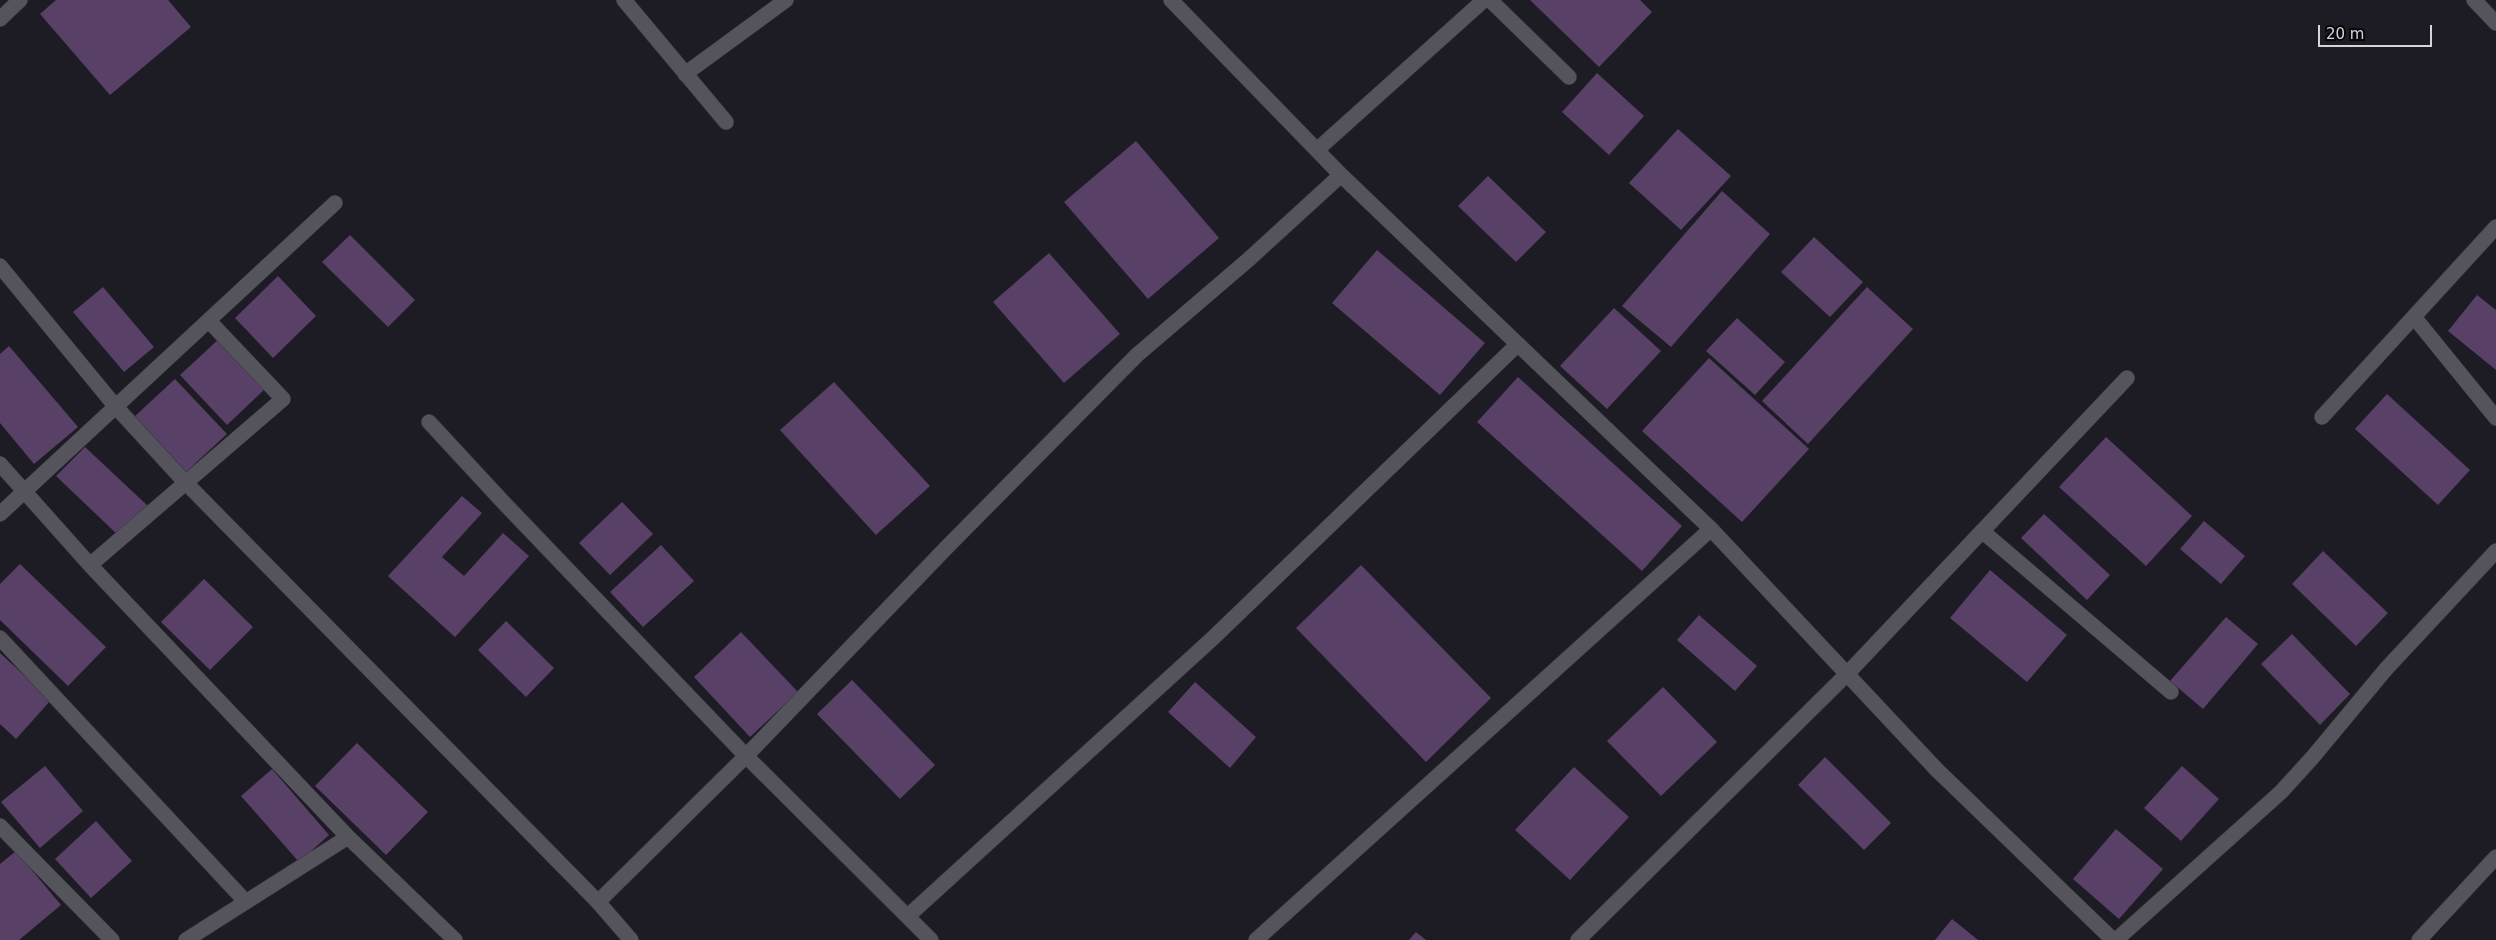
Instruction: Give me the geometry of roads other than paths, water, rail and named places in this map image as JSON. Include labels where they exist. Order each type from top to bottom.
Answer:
[{"type":"street","points":[[0,19],[20,0]]},
{"type":"street","points":[[624,0],[726,122]]},
{"type":"street","points":[[685,74],[786,0]]},
{"type":"street","points":[[1171,0],[1318,149],[1341,175],[1711,529],[1936,769],[2115,940],[2281,792],[2312,758],[2386,669],[2496,551]]},
{"type":"street","points":[[1318,149],[1484,0]]},
{"type":"street","points":[[1490,0],[1569,77]]},
{"type":"street","points":[[2474,0],[2496,23]]},
{"type":"street","points":[[598,902],[746,756],[947,547],[1137,355],[1248,260],[1341,175]]},
{"type":"street","points":[[0,514],[335,203]]},
{"type":"street","points":[[2322,418],[2496,227]]},
{"type":"street","points":[[0,266],[116,407],[185,482],[598,902],[631,940]]},
{"type":"street","points":[[2414,317],[2496,418]]},
{"type":"street","points":[[90,565],[283,399],[209,321]]},
{"type":"street","points":[[908,916],[1213,638],[1518,344]]},
{"type":"street","points":[[1578,940],[1846,674],[2127,378]]},
{"type":"street","points":[[429,422],[746,756],[931,940]]},
{"type":"street","points":[[0,464],[90,565],[348,837],[455,940]]},
{"type":"street","points":[[1256,940],[1711,529]]},
{"type":"street","points":[[1982,530],[2171,692]]},
{"type":"street","points":[[0,638],[246,902]]},
{"type":"street","points":[[0,826],[112,940]]},
{"type":"street","points":[[186,940],[348,837]]},
{"type":"street","points":[[2419,940],[2496,857]]}]
